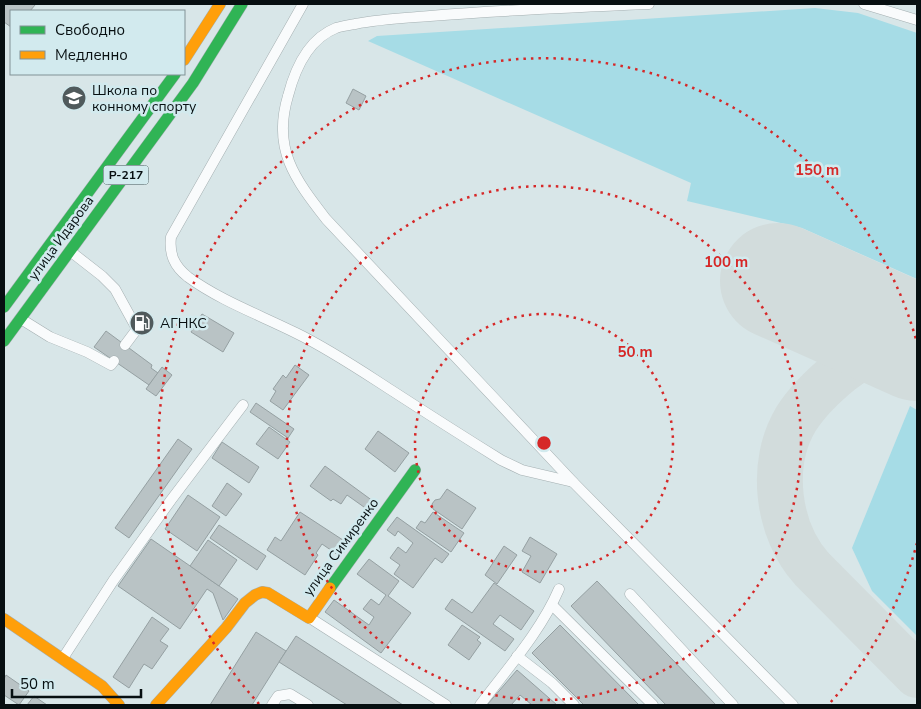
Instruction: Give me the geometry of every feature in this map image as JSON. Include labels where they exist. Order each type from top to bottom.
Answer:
[{"type":"main road","points":[[185,58],[220,4]]},
{"type":"main road","name":"улица Идарова","points":[[4,340],[193,83],[242,4]]},
{"type":"main road","name":"улица Идарова","points":[[4,307],[174,75]]},
{"type":"main road","name":"улица Симиренко","points":[[156,705],[226,628],[245,603],[255,595],[262,592],[273,596],[309,618],[415,470]]},
{"type":"main road","points":[[4,619],[102,686],[119,705]]},
{"type":"lane","points":[[303,4],[171,237],[170,254],[188,276],[240,306],[297,333],[354,366],[501,460],[522,470],[573,482]]},
{"type":"lane","points":[[649,4],[386,19],[336,28],[317,40],[301,60],[291,84],[283,112],[282,138],[290,167],[310,198],[346,241],[573,482],[794,705]]},
{"type":"lane","points":[[864,4],[876,6],[917,20]]},
{"type":"lane","points":[[70,251],[115,288],[137,329],[125,345]]},
{"type":"lane","points":[[20,318],[50,337],[87,352],[111,365],[114,361]]},
{"type":"lane","points":[[62,658],[139,544],[243,405]]},
{"type":"lane","points":[[480,705],[517,656],[552,605],[559,590]]},
{"type":"lane","points":[[630,594],[733,705]]},
{"type":"lane","points":[[552,605],[653,705]]},
{"type":"lane","points":[[309,618],[446,705]]},
{"type":"lane","points":[[517,656],[552,683],[574,705]]},
{"type":"lane","points":[[272,705],[278,696],[290,694],[308,705]]},
{"type":"shaded area","points":[[815,8],[858,13],[917,33],[917,279],[802,228],[687,201],[691,183],[368,41],[377,36]]},
{"type":"shaded area","points":[[910,406],[917,410],[917,636],[872,591],[852,548]]},
{"type":"building","points":[[4,4],[35,5],[31,10],[10,10],[10,26],[4,22]]},
{"type":"building","points":[[353,89],[366,96],[359,110],[346,103]]},
{"type":"building","points":[[202,314],[234,333],[223,352],[191,332]]},
{"type":"building","points":[[106,331],[152,365],[151,368],[158,373],[149,385],[94,347]]},
{"type":"building","points":[[295,365],[309,375],[283,410],[270,401],[276,391],[273,389],[283,375],[286,378]]},
{"type":"building","points":[[162,367],[172,375],[156,396],[146,389]]},
{"type":"building","points":[[256,403],[294,429],[288,438],[250,412]]},
{"type":"building","points":[[269,427],[290,442],[278,459],[256,444]]},
{"type":"building","points":[[378,431],[409,453],[395,472],[365,449]]},
{"type":"building","points":[[178,439],[192,449],[129,538],[115,528]]},
{"type":"building","points":[[222,442],[259,467],[249,483],[212,458]]},
{"type":"building","points":[[325,466],[377,504],[371,512],[347,495],[341,504],[333,499],[331,501],[310,486]]},
{"type":"building","points":[[227,483],[242,494],[226,516],[212,506]]},
{"type":"building","points":[[447,489],[476,508],[462,529],[433,509],[432,504],[435,500],[440,499]]},
{"type":"building","points":[[188,495],[220,517],[197,551],[165,529]]},
{"type":"building","points":[[300,512],[349,544],[341,557],[322,544],[316,553],[318,555],[305,575],[267,550],[275,537],[281,541]]},
{"type":"building","points":[[433,512],[464,533],[451,552],[416,528],[421,521],[425,523]]},
{"type":"building","points":[[397,517],[449,554],[442,563],[435,558],[413,588],[394,574],[400,565],[390,558],[398,547],[406,553],[413,543],[398,531],[395,536],[387,530]]},
{"type":"building","points":[[219,525],[266,556],[257,570],[210,538]]},
{"type":"building","points":[[530,537],[557,554],[540,583],[522,572],[531,556],[522,551]]},
{"type":"building","points":[[151,539],[238,599],[223,620],[213,593],[207,589],[180,629],[118,586]]},
{"type":"building","points":[[208,540],[237,560],[219,586],[190,566]]},
{"type":"building","points":[[504,546],[517,555],[497,584],[485,575]]},
{"type":"building","points":[[369,559],[399,581],[388,596],[411,613],[381,653],[325,612],[334,600],[369,625],[374,617],[363,609],[371,599],[379,605],[386,595],[357,574]]},
{"type":"building","points":[[597,581],[716,705],[666,705],[571,606]]},
{"type":"building","points":[[494,583],[534,611],[521,630],[500,615],[493,624],[514,639],[505,651],[445,609],[452,599],[472,613]]},
{"type":"building","points":[[152,617],[169,629],[160,641],[168,646],[152,669],[144,664],[129,688],[113,677]]},
{"type":"building","points":[[462,625],[480,637],[477,640],[481,643],[469,660],[448,645]]},
{"type":"building","points":[[560,625],[639,705],[584,705],[532,653]]},
{"type":"building","points":[[256,632],[286,651],[252,705],[210,705]]},
{"type":"building","points":[[296,636],[403,705],[347,705],[279,662]]},
{"type":"building","points":[[517,670],[557,705],[532,705],[520,695],[511,705],[487,705]]},
{"type":"building","points":[[6,675],[29,691],[19,705],[4,695],[4,679]]},
{"type":"building","points":[[34,696],[47,705],[27,705]]},
{"type":"taxiway","points":[[917,347],[895,346],[876,350],[849,365],[822,388],[801,412],[787,437],[782,456],[780,476],[784,516],[800,553],[812,569],[917,675]]},
{"type":"runway","points":[[778,281],[917,343]]},
{"type":"traffic: fast","points":[[4,341],[193,83],[242,4]]},
{"type":"traffic: fast","points":[[4,307],[174,75]]},
{"type":"traffic: fast","points":[[330,588],[415,470]]},
{"type":"traffic: slow","points":[[185,58],[220,4]]},
{"type":"traffic: slow","points":[[156,705],[226,628],[245,603],[255,595],[262,592],[268,593],[309,618],[330,588]]},
{"type":"traffic: slow","points":[[4,619],[102,686],[119,705]]},
{"type":"place","name":"Школа по конному спорту","points":[[74,98]]},
{"type":"place","name":"АГНКС","points":[[142,323]]}]
